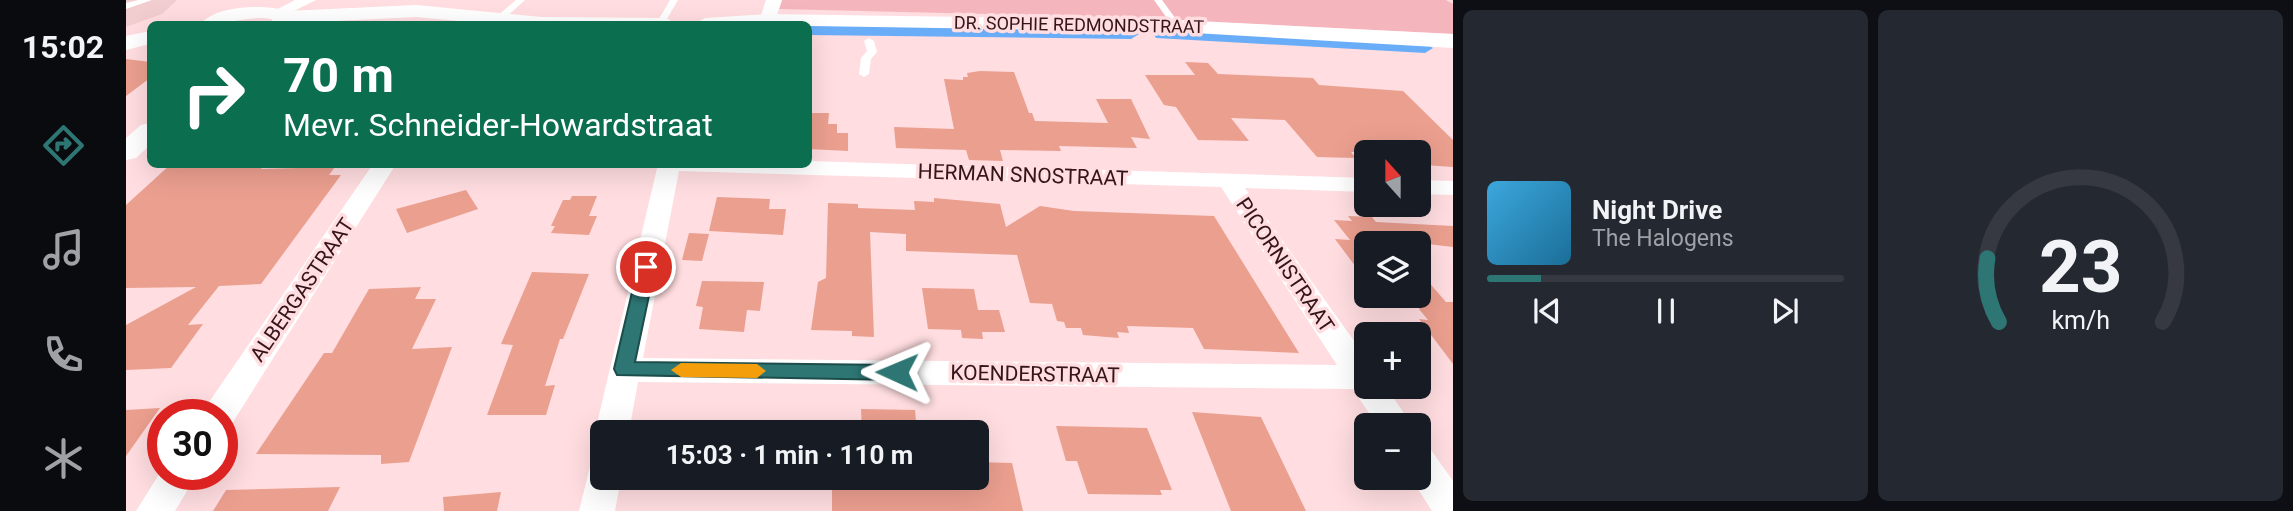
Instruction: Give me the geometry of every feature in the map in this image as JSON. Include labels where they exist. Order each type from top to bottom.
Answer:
[{"type":"street","points":[[281,18],[308,0]]},
{"type":"street","points":[[216,21],[208,4],[281,18],[416,11],[499,19],[563,21]]},
{"type":"street","name":"DR. SOPHIE REDMONDSTRAAT","points":[[726,21],[769,15],[1177,26],[1452,47]]},
{"type":"street","points":[[1142,25],[1155,47]]},
{"type":"street","points":[[126,43],[147,39]]},
{"type":"street","name":"DR. SOPHIE REDMONDSTRAAT","points":[[812,39],[1155,47],[1452,47]]},
{"type":"street","points":[[126,49],[147,46]]},
{"type":"street","points":[[126,152],[147,134]]},
{"type":"street","name":"ALBERGASTRAAT","points":[[230,399],[382,168]]},
{"type":"street","points":[[614,420],[668,168]]},
{"type":"street","name":"HERMAN SNOSTRAAT","points":[[808,168],[1354,185]]},
{"type":"street","name":"PICORNISTRAAT","points":[[1228,181],[1354,365]]},
{"type":"street","points":[[1432,187],[1453,188]]},
{"type":"street","name":"KOENDERSTRAAT","points":[[624,369],[1354,382]]},
{"type":"street","points":[[1431,479],[1453,511]]},
{"type":"street","points":[[155,511],[169,490]]},
{"type":"street","points":[[597,511],[601,490]]},
{"type":"lane","points":[[126,6],[148,0]]},
{"type":"lane","points":[[499,19],[521,0]]},
{"type":"lane","points":[[662,21],[674,0]]},
{"type":"lane","points":[[1158,0],[1177,26]]},
{"type":"lane","points":[[864,74],[866,58],[872,51],[869,40]]},
{"type":"shaded area","points":[[126,0],[177,0],[162,14],[126,27]]},
{"type":"shaded area","points":[[782,0],[1446,0],[1453,4],[1453,34],[1107,17],[779,9]]},
{"type":"building","points":[[126,59],[147,62],[147,80],[126,96]]},
{"type":"building","points":[[1185,62],[1208,63],[1218,74],[1313,78],[1319,85],[1403,91],[1453,140],[1453,167],[1432,166],[1432,140],[1354,140],[1354,152],[1351,152],[1354,158],[1317,157],[1285,120],[1231,118],[1249,141],[1198,140],[1176,107],[1164,105],[1145,75],[1195,75]]},
{"type":"building","points":[[1014,72],[1029,113],[1032,113],[1035,121],[1108,123],[1096,99],[1131,99],[1150,139],[1131,137],[1137,148],[1059,146],[1061,151],[1000,150],[1003,161],[969,160],[966,150],[896,148],[894,127],[954,129],[944,79],[963,80],[963,77],[968,77],[967,73]]},
{"type":"building","points":[[812,113],[829,113],[828,124],[837,124],[837,133],[848,133],[848,151],[812,149]]},
{"type":"building","points":[[167,168],[334,168],[329,175],[341,175],[261,284],[219,286],[188,325],[203,324],[171,368],[126,370],[126,325],[196,287],[126,288],[126,205]]},
{"type":"building","points":[[466,190],[478,209],[407,233],[396,209]]},
{"type":"building","points":[[572,196],[597,196],[589,216],[597,216],[589,235],[551,233],[555,226],[551,226],[563,200],[570,200]]},
{"type":"building","points":[[717,197],[770,199],[769,209],[786,209],[783,235],[709,231]]},
{"type":"building","points":[[934,198],[1000,204],[1006,227],[1040,206],[1074,211],[1214,216],[1299,353],[1204,349],[1193,328],[1127,326],[1129,333],[1117,332],[1119,338],[1083,335],[1081,328],[1066,328],[1064,322],[1057,321],[1052,304],[1030,303],[1017,255],[906,251],[906,234],[870,232],[874,337],[852,336],[852,331],[811,330],[818,282],[826,278],[828,203],[858,204],[858,208],[915,210],[914,201],[934,202]]},
{"type":"building","points":[[1348,216],[1372,217],[1376,222],[1453,226],[1453,247],[1431,244],[1431,231],[1354,231],[1354,265],[1335,239],[1350,240],[1334,220],[1352,221]]},
{"type":"building","points":[[689,233],[709,234],[702,261],[682,260]]},
{"type":"building","points":[[532,272],[589,274],[563,339],[560,339],[545,386],[555,385],[546,415],[487,415],[513,345],[501,344]]},
{"type":"building","points":[[702,281],[764,282],[760,311],[747,310],[744,332],[699,329],[703,307],[696,306]]},
{"type":"building","points":[[1431,285],[1446,302],[1453,302],[1453,364],[1431,335],[1431,322],[1421,322],[1419,319],[1428,320],[1419,309],[1431,308]]},
{"type":"building","points":[[421,287],[415,299],[436,299],[412,349],[452,347],[409,462],[381,464],[381,455],[256,454],[324,353],[332,353],[369,289]]},
{"type":"building","points":[[922,288],[974,289],[978,310],[999,310],[1005,332],[982,332],[983,339],[962,338],[961,330],[928,329]]},
{"type":"building","points":[[147,409],[147,426],[126,456],[126,410]]},
{"type":"building","points":[[861,409],[915,410],[916,420],[861,420]]},
{"type":"building","points":[[1192,412],[1261,417],[1306,511],[1231,511]]},
{"type":"building","points":[[1056,426],[1147,428],[1172,490],[1160,490],[1162,495],[1088,494],[1077,461],[1066,461]]},
{"type":"building","points":[[989,462],[1012,463],[1023,511],[832,511],[832,490],[989,490]]},
{"type":"building","points":[[340,487],[328,511],[213,511],[226,490]]},
{"type":"building","points":[[501,492],[497,511],[444,511],[443,497]]},
{"type":"waterway","points":[[812,30],[1131,34]]},
{"type":"waterway","points":[[1162,35],[1425,48]]},
{"type":"slow traffic","points":[[681,370],[757,371]]},
{"type":"route","points":[[646,267],[624,369],[897,372]]}]
